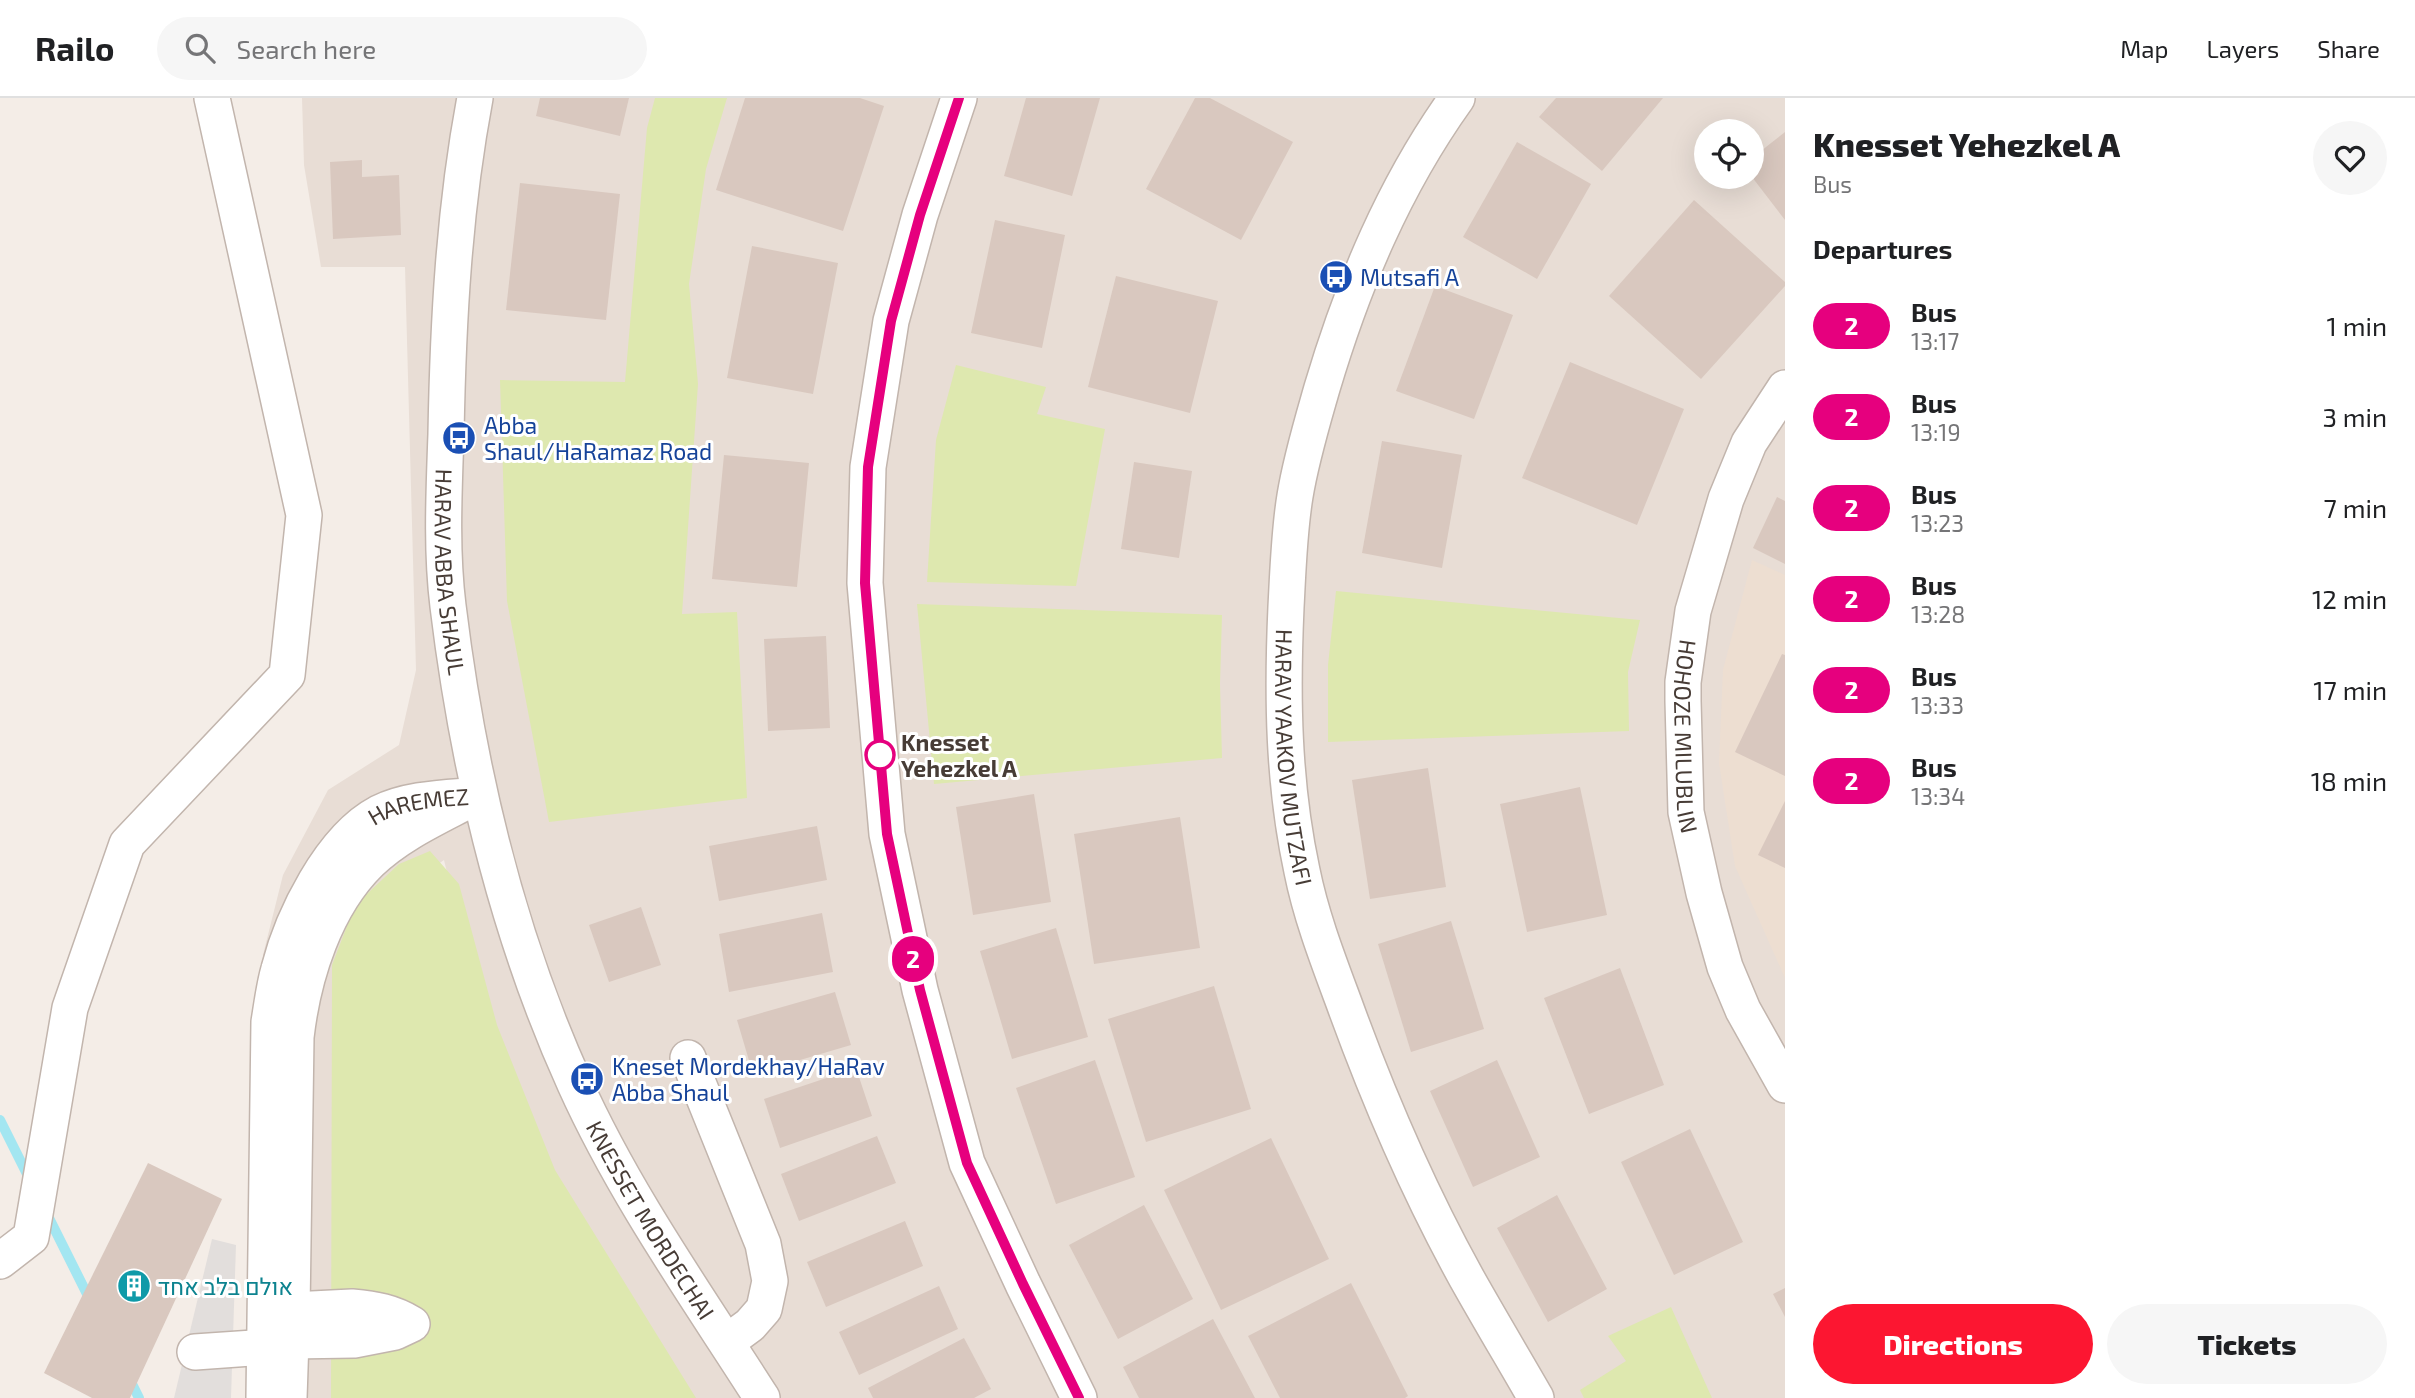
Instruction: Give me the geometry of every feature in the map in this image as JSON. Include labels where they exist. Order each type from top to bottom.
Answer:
[{"type":"street","points":[[0,1261],[31,1237],[71,1008],[127,844],[287,675],[304,515],[212,98]]},
{"type":"street","name":"HARAV ABBA SHAUL","points":[[475,98],[467,140],[451,286],[444,504],[447,604],[479,795]]},
{"type":"street","points":[[959,98],[920,215],[891,321],[868,467],[865,583],[887,834],[920,990],[967,1163],[1079,1398]]},
{"type":"street","name":"HARAV YAAKOV MUTZAFI","points":[[1457,98],[1400,188],[1369,255],[1336,343],[1309,432],[1295,497],[1289,565],[1282,685],[1285,768],[1302,870],[1317,928],[1382,1105],[1465,1275],[1536,1398]]},
{"type":"street","name":"HOHOZE MILUBLIN","points":[[1785,388],[1749,443],[1726,499],[1693,611],[1683,701],[1686,811],[1704,893],[1725,967],[1743,1010],[1785,1085]]},
{"type":"street","name":"HAREMEZ","points":[[264,1398],[279,1331],[296,1037],[299,1005],[307,974],[332,915],[369,863],[415,828],[479,795]]},
{"type":"street","name":"KNESSET MORDECHAI","points":[[479,795],[526,960],[575,1084],[642,1210],[762,1398]]},
{"type":"street","points":[[688,1058],[762,1244],[770,1282],[764,1309],[750,1325],[727,1342]]},
{"type":"street","points":[[195,1352],[279,1331]]},
{"type":"street","name":"HAREMEZ","points":[[279,1331],[289,1398]]},
{"type":"shaded area","points":[[302,98],[1785,98],[1785,1398],[574,1398],[444,860],[381,904],[346,1398],[266,1398],[268,1373],[263,955],[283,875],[328,790],[399,745],[416,670],[405,267],[321,267],[304,165]]},
{"type":"shaded area","points":[[1752,560],[1785,575],[1785,978],[1735,866],[1719,763],[1723,670]]},
{"type":"shaded area","points":[[212,1239],[236,1245],[231,1398],[174,1398]]},
{"type":"green space","points":[[655,98],[727,98],[706,169],[689,284],[698,384],[682,614],[737,612],[747,798],[549,822],[507,601],[500,380],[625,382],[647,128]]},
{"type":"green space","points":[[956,365],[1046,387],[1037,414],[1105,429],[1076,586],[927,582],[936,440]]},
{"type":"green space","points":[[1336,591],[1640,620],[1628,672],[1629,731],[1328,742],[1328,665]]},
{"type":"green space","points":[[917,604],[1222,615],[1222,758],[934,784]]},
{"type":"green space","points":[[430,851],[459,884],[497,1025],[555,1170],[696,1398],[331,1398],[332,965],[355,905],[399,864]]},
{"type":"green space","points":[[1671,1307],[1712,1398],[1584,1398],[1580,1390],[1626,1361],[1608,1336]]},
{"type":"building","points":[[540,98],[629,98],[620,136],[536,116]]},
{"type":"building","points":[[745,98],[860,98],[884,106],[843,231],[716,190]]},
{"type":"building","points":[[1026,98],[1100,98],[1072,196],[1004,176]]},
{"type":"building","points":[[1195,98],[1210,98],[1293,142],[1241,240],[1146,189]]},
{"type":"building","points":[[1556,98],[1663,98],[1602,171],[1539,117]]},
{"type":"building","points":[[1785,132],[1785,220],[1761,189],[1764,189],[1764,149]]},
{"type":"building","points":[[1517,142],[1591,184],[1537,279],[1463,237]]},
{"type":"building","points":[[362,160],[362,177],[399,175],[401,235],[333,239],[330,162]]},
{"type":"building","points":[[520,183],[620,194],[606,320],[506,310]]},
{"type":"building","points":[[1694,200],[1785,282],[1785,286],[1701,379],[1609,296]]},
{"type":"building","points":[[995,220],[1065,235],[1042,348],[971,333]]},
{"type":"building","points":[[752,246],[838,263],[813,394],[727,378]]},
{"type":"building","points":[[1116,276],[1218,301],[1190,413],[1088,387]]},
{"type":"building","points":[[1435,286],[1513,315],[1474,419],[1396,391]]},
{"type":"building","points":[[1570,362],[1684,409],[1637,525],[1522,478]]},
{"type":"building","points":[[1382,441],[1462,455],[1442,568],[1362,553]]},
{"type":"building","points":[[724,455],[809,463],[797,587],[712,579]]},
{"type":"building","points":[[1134,462],[1192,471],[1179,558],[1121,549]]},
{"type":"building","points":[[1777,497],[1785,501],[1785,564],[1753,548]]},
{"type":"building","points":[[826,636],[830,728],[768,731],[764,639]]},
{"type":"building","points":[[1782,654],[1785,655],[1785,776],[1735,752]]},
{"type":"building","points":[[1428,768],[1446,887],[1370,899],[1352,780]]},
{"type":"building","points":[[1580,787],[1607,915],[1527,932],[1500,804]]},
{"type":"building","points":[[1034,794],[1051,902],[973,915],[956,807]]},
{"type":"building","points":[[1785,801],[1785,868],[1758,855]]},
{"type":"building","points":[[1180,817],[1200,948],[1094,964],[1074,834]]},
{"type":"building","points":[[817,826],[827,880],[719,901],[709,846]]},
{"type":"building","points":[[641,907],[661,965],[609,982],[589,925]]},
{"type":"building","points":[[822,913],[833,972],[729,992],[719,934]]},
{"type":"building","points":[[1451,921],[1484,1029],[1411,1052],[1378,944]]},
{"type":"building","points":[[1056,928],[1088,1037],[1012,1059],[980,951]]},
{"type":"building","points":[[1620,968],[1664,1085],[1589,1114],[1544,998]]},
{"type":"building","points":[[1214,986],[1251,1109],[1146,1142],[1108,1019]]},
{"type":"building","points":[[835,992],[851,1045],[753,1074],[737,1020]]},
{"type":"building","points":[[1095,1060],[1135,1177],[1056,1204],[1016,1088]]},
{"type":"building","points":[[1497,1060],[1540,1157],[1473,1187],[1430,1091]]},
{"type":"building","points":[[856,1068],[872,1116],[780,1148],[764,1099]]},
{"type":"building","points":[[1690,1129],[1743,1242],[1674,1275],[1621,1162]]},
{"type":"building","points":[[877,1136],[896,1183],[799,1221],[781,1174]]},
{"type":"building","points":[[1271,1138],[1329,1259],[1221,1310],[1164,1190]]},
{"type":"building","name":"אולם בלב אחד","points":[[148,1163],[222,1199],[130,1398],[92,1398],[44,1373]]},
{"type":"building","points":[[1557,1195],[1607,1289],[1548,1322],[1497,1228]]},
{"type":"building","points":[[1144,1205],[1193,1299],[1118,1339],[1069,1245]]},
{"type":"building","points":[[905,1221],[923,1266],[826,1307],[807,1262]]},
{"type":"building","points":[[1351,1283],[1408,1396],[1280,1398],[1248,1336]]},
{"type":"building","points":[[939,1286],[958,1329],[859,1375],[839,1332]]},
{"type":"building","points":[[1785,1288],[1785,1317],[1773,1294]]},
{"type":"building","points":[[1213,1319],[1255,1398],[1139,1398],[1123,1367]]},
{"type":"building","points":[[964,1338],[991,1389],[974,1398],[873,1398],[868,1388]]},
{"type":"waterway","points":[[0,1120],[31,1182]]},
{"type":"waterway","points":[[47,1214],[90,1300]]},
{"type":"waterway","points":[[130,1380],[139,1398]]},
{"type":"bus line","name":"2","points":[[959,98],[920,215],[891,321],[868,467],[865,583],[887,834],[920,990],[967,1163],[1079,1398]]},
{"type":"place","name":"Mutsafi A","points":[[1336,277]]},
{"type":"place","name":"Abba Shaul/HaRamaz Road","points":[[459,438]]},
{"type":"place","name":"Knesset Yehezkel A","points":[[880,755]]},
{"type":"place","name":"Kneset Mordekhay/HaRav Abba Shaul","points":[[587,1079]]},
{"type":"place","name":"אולם בלב אחד","points":[[134,1286]]}]
